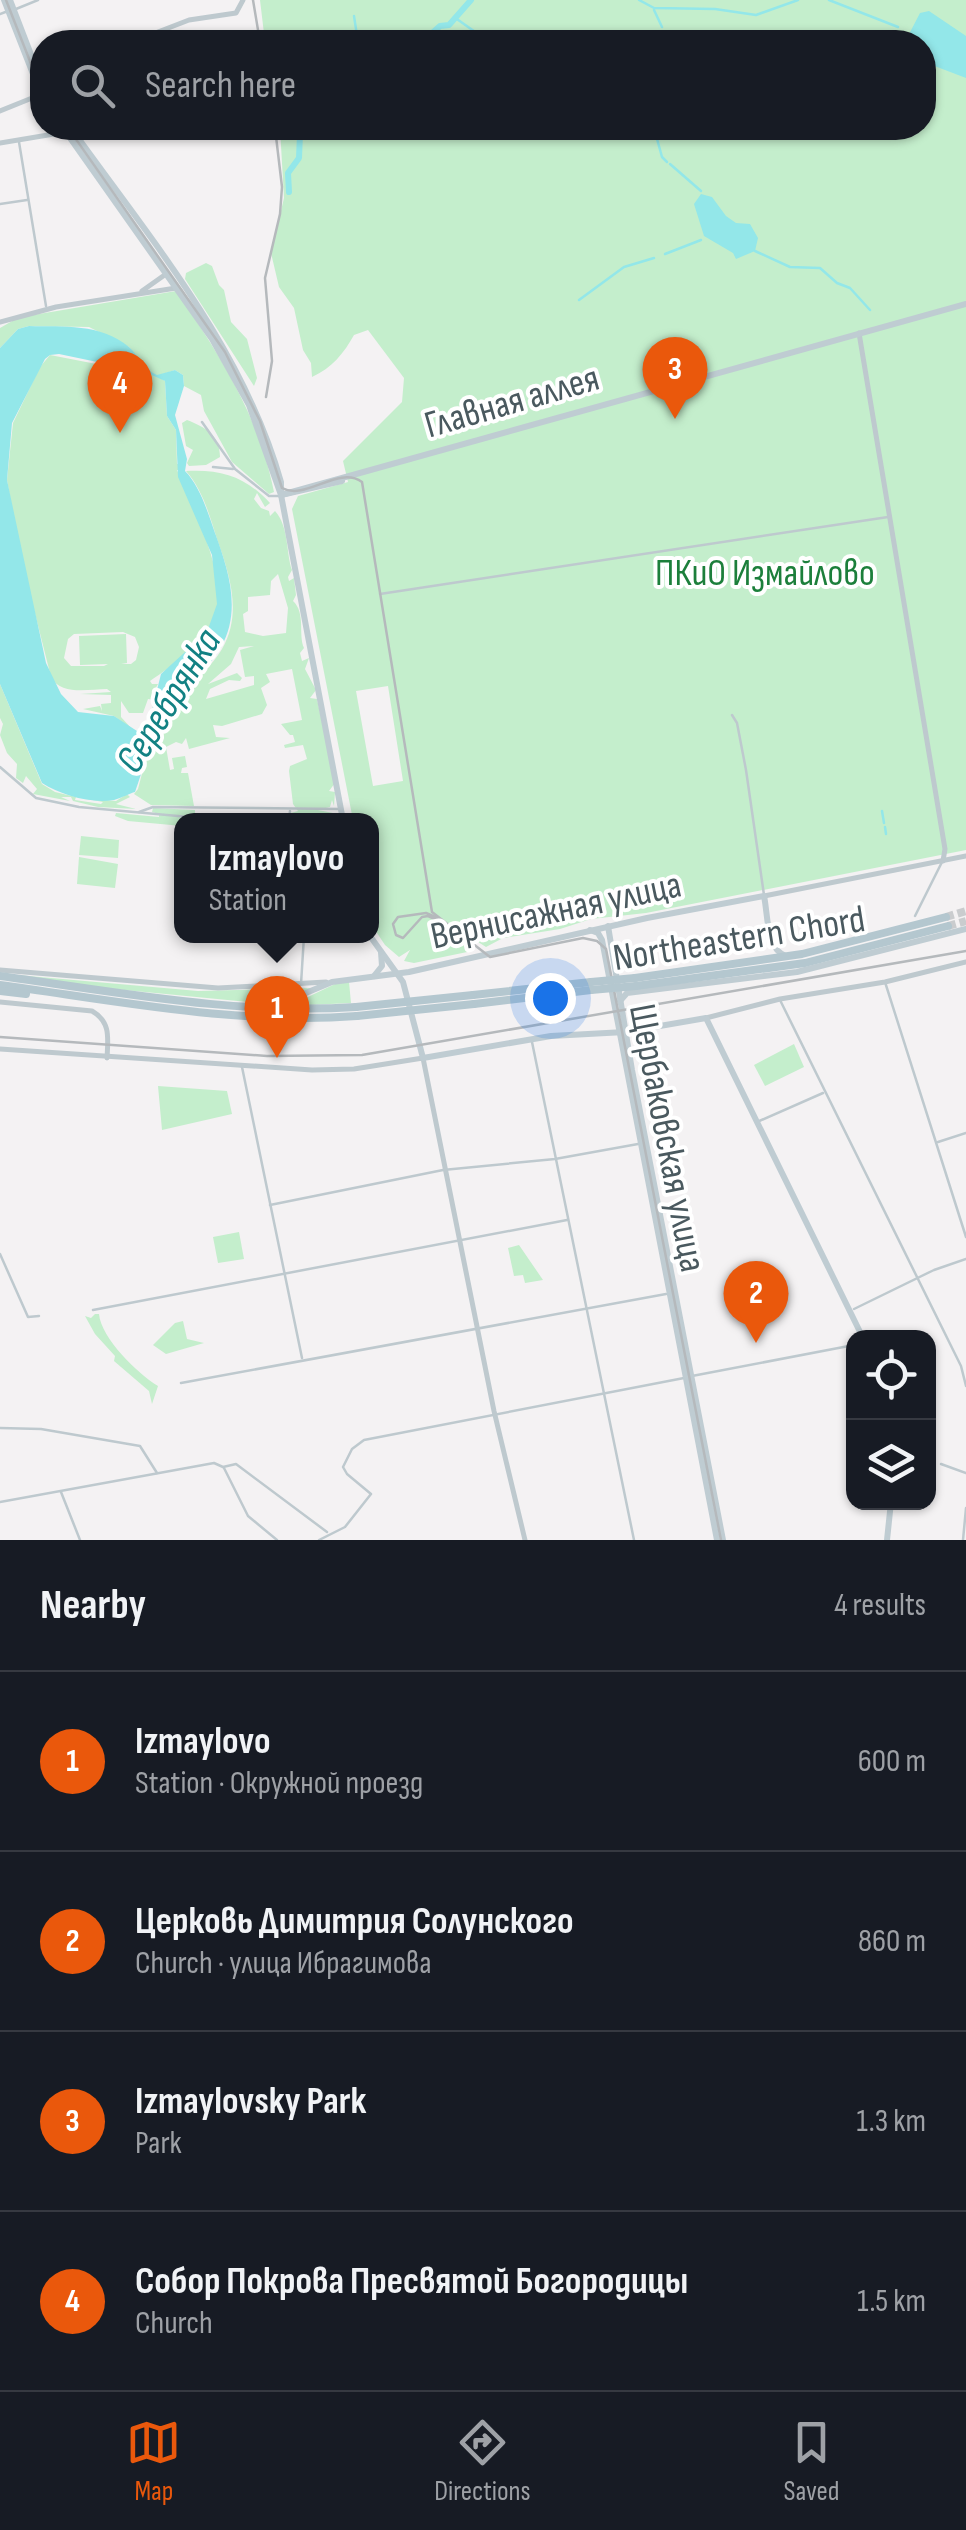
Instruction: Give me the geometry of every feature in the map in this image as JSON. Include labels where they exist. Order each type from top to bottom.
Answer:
[{"type":"main road","points":[[7,0],[7,12],[30,59]]},
{"type":"main road","points":[[76,140],[229,354],[262,419],[282,482],[281,496]]},
{"type":"main road","points":[[169,272],[240,387],[281,496],[343,813]]},
{"type":"main road","name":"Главная аллея","points":[[281,496],[966,304]]},
{"type":"main road","name":"Главная аллея","points":[[281,496],[291,490],[362,473]]},
{"type":"main road","points":[[282,482],[291,490]]},
{"type":"main road","points":[[764,896],[773,947],[780,954],[792,956]]},
{"type":"main road","name":"Вернисажная улица","points":[[332,982],[399,973],[764,896]]},
{"type":"main road","name":"Northeastern Chord","points":[[0,988],[252,1016],[356,1011],[473,1000],[591,986],[635,982],[805,963],[947,922],[792,956],[635,982]]},
{"type":"main road","name":"Щербаковская улица","points":[[608,926],[621,1032]]},
{"type":"main road","points":[[620,1002],[626,993],[810,970],[966,929]]},
{"type":"main road","name":"Щербаковская улица","points":[[590,930],[601,937],[720,1540]]},
{"type":"main road","points":[[376,943],[399,973],[423,1058],[532,1039],[621,1032],[706,1018],[859,1330]]},
{"type":"main road","points":[[373,976],[382,966],[381,950]]},
{"type":"main road","name":"Northeastern Chord","points":[[0,973],[156,998],[356,1011]]},
{"type":"main road","points":[[263,1007],[294,1000],[332,982]]},
{"type":"main road","points":[[887,1540],[891,1510]]},
{"type":"street","points":[[7,12],[38,0]]},
{"type":"street","points":[[163,30],[189,20],[239,10],[240,0]]},
{"type":"street","points":[[0,111],[30,100]]},
{"type":"street","points":[[0,143],[30,138]]},
{"type":"street","points":[[19,140],[46,310]]},
{"type":"street","points":[[0,204],[29,200]]},
{"type":"street","points":[[135,294],[169,272]]},
{"type":"street","points":[[0,324],[46,310],[176,288]]},
{"type":"street","points":[[859,333],[945,850],[915,916]]},
{"type":"street","points":[[202,422],[234,469],[270,497],[281,496]]},
{"type":"street","points":[[214,467],[234,469]]},
{"type":"street","points":[[380,594],[890,516]]},
{"type":"street","points":[[732,716],[737,723],[746,770],[764,896],[966,856]]},
{"type":"street","points":[[0,767],[36,798],[174,816]]},
{"type":"street","points":[[137,813],[150,807],[342,809]]},
{"type":"street","points":[[150,807],[152,814]]},
{"type":"street","points":[[290,813],[291,809]]},
{"type":"street","points":[[300,986],[303,943]]},
{"type":"street","points":[[706,1018],[780,998],[885,982],[966,962]]},
{"type":"street","name":"Вернисажная улица","points":[[0,973],[218,988],[332,982]]},
{"type":"street","points":[[885,982],[966,1237]]},
{"type":"street","points":[[780,998],[915,1280],[961,1366],[966,1386]]},
{"type":"street","points":[[0,1002],[78,1007],[98,1014],[108,1030],[107,1058]]},
{"type":"street","points":[[532,1039],[634,1540]]},
{"type":"street","points":[[0,1049],[336,1070],[423,1058],[477,1330],[525,1540]]},
{"type":"street","points":[[242,1065],[302,1360]]},
{"type":"street","points":[[756,1122],[825,1092]]},
{"type":"street","points":[[936,1143],[966,1133]]},
{"type":"street","points":[[270,1204],[446,1169],[555,1159],[643,1143]]},
{"type":"street","points":[[94,1310],[567,1220]]},
{"type":"street","points":[[0,1254],[28,1317],[39,1316]]},
{"type":"street","points":[[850,1311],[966,1259]]},
{"type":"street","points":[[180,1383],[672,1292]]},
{"type":"street","points":[[320,1540],[344,1526],[371,1494],[343,1465],[352,1449],[364,1440],[846,1347]]},
{"type":"street","points":[[0,1428],[41,1430],[140,1446],[157,1474]]},
{"type":"street","points":[[0,1502],[214,1463],[239,1466],[328,1533]]},
{"type":"street","points":[[940,1464],[966,1473]]},
{"type":"street","points":[[223,1467],[248,1516],[278,1540]]},
{"type":"street","points":[[60,1491],[80,1540]]},
{"type":"street","points":[[964,1540],[966,1508]]},
{"type":"green space","name":"ПКиО Измайлово","points":[[260,0],[966,0],[966,850],[646,913],[591,919],[560,929],[503,938],[486,947],[475,940],[464,941],[472,951],[414,963],[404,961],[410,950],[399,957],[385,945],[379,936],[379,813],[352,813],[292,509],[298,496],[348,482],[343,461],[402,402],[404,378],[368,330],[354,335],[337,359],[312,377],[294,308],[279,287],[271,253],[284,198],[281,140],[936,140],[936,30],[264,30]],"holes":[[[388,686],[403,781],[373,786],[356,691]]]},
{"type":"green space","points":[[206,263],[212,266],[224,290],[231,322],[247,339],[257,378],[254,386],[185,279],[186,273]]},
{"type":"green space","points":[[176,291],[248,411],[274,492],[269,494],[232,462],[204,411],[201,395],[184,386],[183,375],[175,370],[157,376],[165,381],[167,416],[176,430],[177,464],[185,464],[185,470],[177,470],[207,541],[218,598],[216,614],[205,634],[150,681],[158,684],[156,695],[154,700],[148,699],[143,713],[129,713],[121,701],[121,717],[131,728],[114,716],[83,709],[100,706],[102,711],[101,704],[111,703],[111,695],[80,694],[111,692],[107,689],[68,689],[51,677],[20,554],[7,480],[13,423],[40,367],[50,355],[153,375],[129,347],[89,327],[29,326],[18,329],[0,348],[0,328],[33,315]],"holes":[[[123,632],[135,637],[139,647],[131,664],[121,664],[127,663],[126,634],[79,636],[80,665],[108,664],[104,666],[71,666],[64,658],[68,639],[74,634]]]},
{"type":"green space","points":[[187,420],[210,433],[220,457],[206,465],[189,466],[193,450],[186,446],[182,423]]},
{"type":"green space","points":[[186,471],[222,473],[242,481],[270,503],[265,507],[257,493],[254,499],[270,516],[275,511],[283,524],[292,570],[288,577],[289,581],[294,578],[293,601],[301,617],[304,648],[300,653],[302,661],[309,658],[305,669],[316,690],[310,698],[317,699],[335,783],[329,791],[335,792],[334,806],[332,800],[330,807],[318,810],[333,813],[291,813],[298,811],[293,804],[290,766],[307,759],[303,745],[284,745],[295,742],[281,724],[302,720],[292,669],[266,674],[270,682],[261,688],[267,705],[262,714],[213,725],[216,737],[230,738],[189,749],[186,738],[182,744],[176,742],[166,747],[170,770],[174,769],[172,758],[185,756],[187,767],[181,773],[188,773],[194,806],[151,805],[134,794],[163,720],[217,657],[232,621],[226,565],[197,487]],"holes":[[[278,574],[288,608],[286,633],[263,636],[245,632],[243,614],[248,611],[248,597],[270,595],[271,581]],[[254,646],[240,650],[245,677],[254,676],[254,685],[206,699],[210,689],[229,680],[240,681],[237,673],[208,684],[231,664],[239,647]]]},
{"type":"green space","points":[[0,684],[42,784],[76,797],[75,800],[101,804],[82,798],[116,801],[127,794],[130,797],[116,804],[136,809],[98,807],[73,801],[71,797],[61,797],[70,801],[33,794],[37,789],[26,776],[23,783],[16,778],[17,764],[7,753],[0,735]]},
{"type":"green space","points":[[153,808],[195,810],[174,813],[174,825],[115,816],[116,813],[159,817],[152,812]]},
{"type":"green space","points":[[81,836],[119,840],[118,858],[79,855]]},
{"type":"green space","points":[[79,857],[118,864],[115,888],[77,884]]},
{"type":"green space","points":[[17,975],[198,991],[313,988],[282,1001],[248,1002]]},
{"type":"green space","points":[[349,982],[351,1003],[289,1006],[335,984]]},
{"type":"green space","points":[[794,1044],[804,1067],[765,1086],[754,1065]]},
{"type":"green space","points":[[158,1086],[227,1091],[232,1114],[162,1130]]},
{"type":"green space","points":[[239,1232],[244,1259],[218,1263],[213,1237]]},
{"type":"green space","points":[[519,1245],[543,1280],[525,1283],[523,1275],[514,1276],[508,1248]]},
{"type":"green space","points":[[99,1314],[106,1334],[122,1355],[158,1386],[152,1404],[149,1391],[114,1361],[115,1356],[95,1334],[85,1316],[91,1318]]},
{"type":"green space","points":[[183,1321],[187,1339],[204,1343],[166,1354],[153,1345],[175,1323]]},
{"type":"water","points":[[929,11],[966,36],[966,78],[936,67],[936,30],[911,30],[920,13]]},
{"type":"water","points":[[701,194],[712,197],[736,223],[750,224],[758,238],[755,251],[736,259],[733,253],[704,236],[694,204]]},
{"type":"water","points":[[55,326],[94,330],[118,339],[157,375],[175,370],[183,375],[184,386],[175,415],[187,459],[185,471],[203,500],[228,575],[231,619],[221,647],[161,723],[135,792],[114,800],[76,798],[42,783],[0,684],[0,348],[18,329]],"holes":[[[50,355],[145,372],[165,381],[167,416],[176,430],[178,477],[212,555],[217,604],[207,632],[161,674],[150,718],[137,731],[114,716],[78,712],[61,694],[46,663],[7,480],[12,423]]]},
{"type":"waterway","name":"Серебрянка","points":[[436,30],[449,25],[471,0]]},
{"type":"waterway","points":[[639,0],[654,8],[715,9],[756,15],[798,0]]},
{"type":"waterway","points":[[829,0],[898,27]]},
{"type":"waterway","points":[[654,10],[662,27]]},
{"type":"waterway","points":[[354,16],[356,30]]},
{"type":"waterway","points":[[454,17],[472,30]]},
{"type":"waterway","name":"Серебрянка","points":[[289,192],[288,173],[299,158],[300,140]]},
{"type":"waterway","points":[[657,140],[667,162]]},
{"type":"waterway","points":[[670,164],[701,191]]},
{"type":"waterway","points":[[665,254],[701,240]]},
{"type":"waterway","points":[[755,251],[790,267],[820,268],[837,283],[850,288],[870,310]]},
{"type":"waterway","points":[[579,300],[624,267],[654,258]]},
{"type":"waterway","points":[[882,811],[884,823]]},
{"type":"waterway","points":[[885,827],[886,834]]},
{"type":"tunnel","points":[[946,917],[966,911]]},
{"type":"tunnel","points":[[948,926],[966,921]]},
{"type":"tram line","points":[[6,0],[30,61]]},
{"type":"tram line","points":[[76,140],[225,352],[260,421],[282,488],[301,490],[343,478],[362,482],[432,912],[490,957],[583,938],[597,941],[606,949],[721,1540]]},
{"type":"tram line","points":[[437,920],[422,917],[403,938],[396,935],[393,924],[398,917],[426,913],[438,918]]},
{"type":"railway","points":[[253,0],[258,30]]},
{"type":"railway","points":[[266,397],[272,361],[265,278],[282,187],[276,140]]},
{"type":"railway","points":[[0,1037],[267,1056],[362,1055],[966,951]]},
{"type":"place","name":"Izmaylovsky Park","points":[[675,419]]},
{"type":"place","name":"Собор Покрова Пресвятой Богородицы","points":[[120,433]]},
{"type":"place","name":"Izmaylovo","points":[[277,1058]]},
{"type":"place","name":"Церковь Димитрия Солунского","points":[[756,1343]]}]
